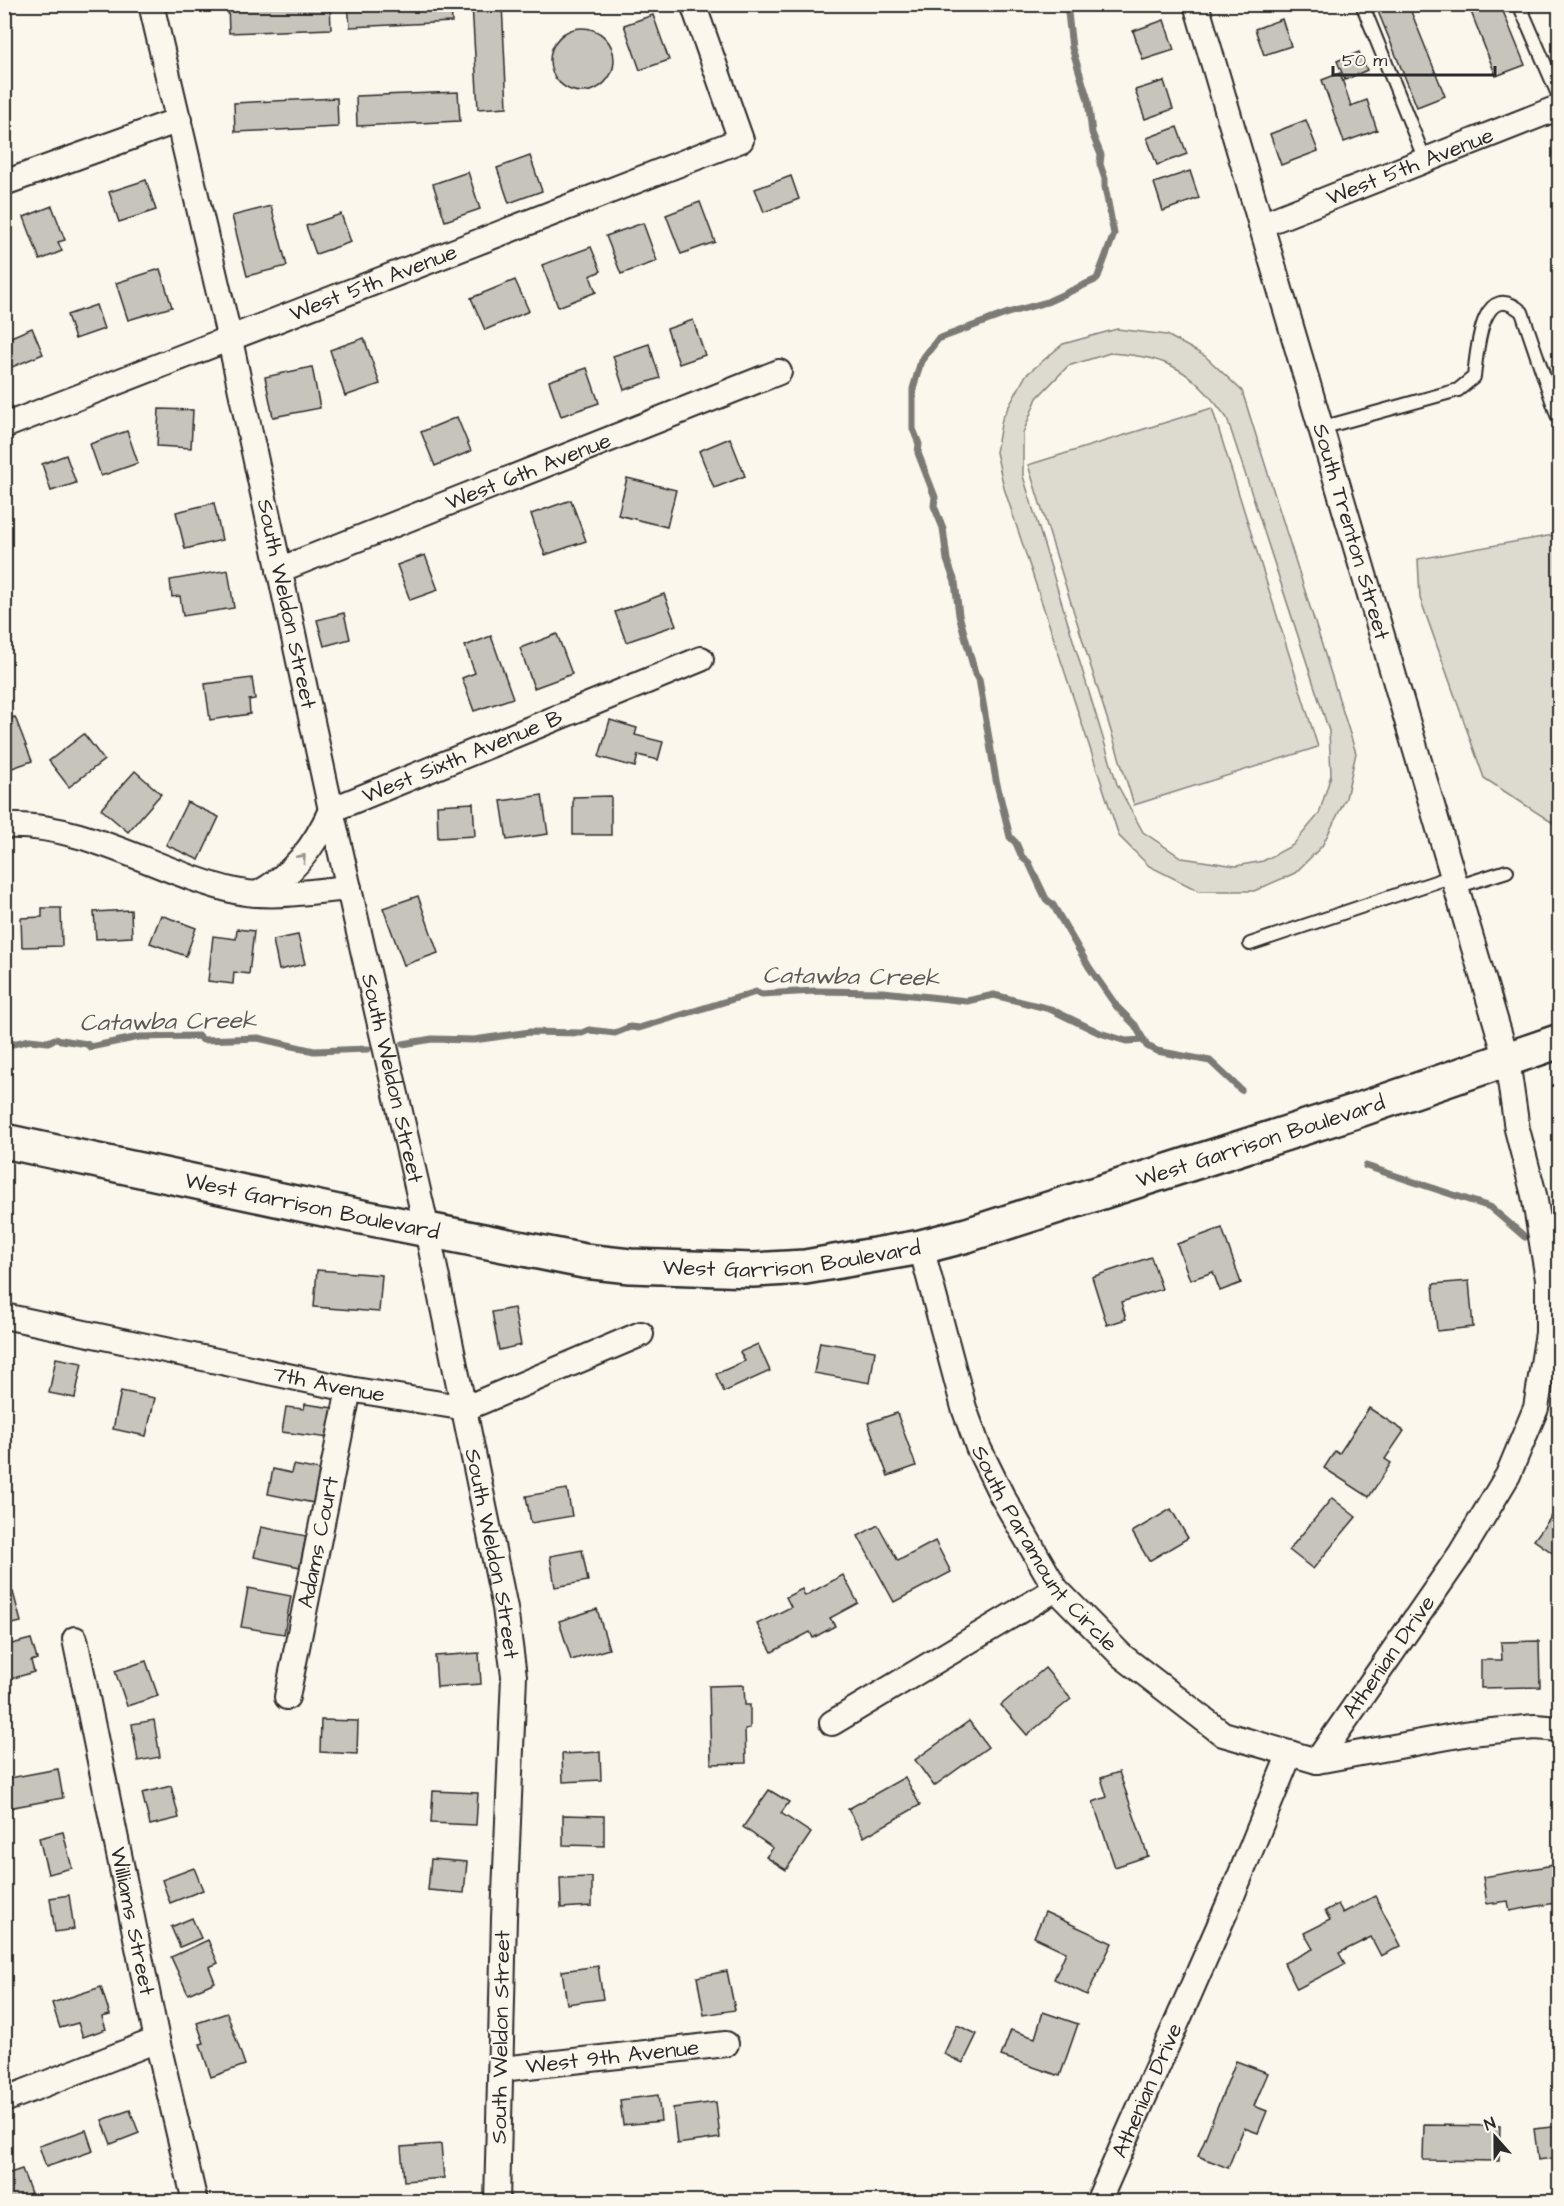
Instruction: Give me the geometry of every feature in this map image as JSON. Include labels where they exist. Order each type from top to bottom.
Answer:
[{"type":"main road","name":"West Garrison Boulevard","points":[[4,1141],[584,1261],[684,1269],[805,1267],[921,1247],[1356,1112],[1560,1041]]},
{"type":"street","name":"South Weldon Street","points":[[151,4],[230,340],[331,810],[427,1230],[497,1558],[514,1676],[497,2202]]},
{"type":"street","name":"West 5th Avenue","points":[[4,426],[741,140],[693,4]]},
{"type":"street","name":"South Trenton Street","points":[[1196,4],[1507,1060]]},
{"type":"street","name":"West 5th Avenue","points":[[1261,225],[1560,107]]},
{"type":"street","points":[[4,183],[178,120]]},
{"type":"street","name":"West 6th Avenue","points":[[279,570],[779,372]]},
{"type":"street","name":"West Sixth Avenue B","points":[[331,810],[701,659]]},
{"type":"street","points":[[257,894],[282,878],[299,862],[321,833],[331,810]]},
{"type":"street","points":[[4,826],[44,826],[213,885],[257,894],[349,888]]},
{"type":"street","name":"Athenian Drive","points":[[1317,1761],[1461,1553],[1508,1475],[1536,1408],[1548,1333],[1548,1279],[1534,1195],[1517,1129],[1507,1060]]},
{"type":"street","name":"South Paramount Circle","points":[[921,1247],[964,1408],[978,1447],[1002,1496],[1056,1589],[1122,1656],[1223,1734],[1290,1753]]},
{"type":"street","name":"7th Avenue","points":[[4,1316],[349,1389],[466,1408]]},
{"type":"street","points":[[466,1408],[641,1334]]},
{"type":"street","name":"Adams Court","points":[[287,1697],[349,1389]]},
{"type":"street","points":[[832,1723],[1056,1589]]},
{"type":"street","name":"Williams Street","points":[[75,1639],[157,2040],[195,2202]]},
{"type":"street","points":[[1290,1753],[1317,1761],[1470,1733],[1535,1727],[1560,1729]]},
{"type":"street","name":"Athenian Drive","points":[[1098,2202],[1227,1908],[1290,1753]]},
{"type":"street","points":[[4,2100],[157,2040]]},
{"type":"street","name":"West 9th Avenue","points":[[501,2069],[726,2044]]},
{"type":"lane","points":[[1362,4],[1425,160]]},
{"type":"lane","points":[[1519,4],[1560,99]]},
{"type":"lane","points":[[1321,428],[1458,390],[1474,377],[1484,321],[1488,311],[1501,303],[1512,303],[1522,312],[1557,415]]},
{"type":"lane","points":[[1250,944],[1455,882],[1508,871]]},
{"type":"shaded area","points":[[1117,329],[1167,335],[1205,356],[1242,391],[1356,753],[1346,798],[1322,846],[1295,873],[1254,891],[1199,891],[1149,866],[1119,836],[1004,488],[996,452],[1002,419],[1026,375],[1063,344]],"holes":[[[1110,353],[1149,358],[1178,369],[1202,388],[1227,418],[1329,731],[1331,775],[1319,814],[1293,845],[1263,861],[1236,866],[1182,858],[1143,832],[1117,784],[1023,476],[1023,433],[1037,398],[1068,366]]]},
{"type":"shaded area","points":[[1212,408],[1318,747],[1134,805],[1028,465]]},
{"type":"shaded area","points":[[1560,534],[1559,827],[1484,778],[1420,598],[1418,559]]},
{"type":"building","points":[[228,4],[330,4],[331,29],[229,33]]},
{"type":"building","points":[[348,4],[451,4],[452,22],[350,27]]},
{"type":"building","points":[[472,4],[502,4],[507,107],[478,109]]},
{"type":"building","points":[[1375,4],[1408,4],[1445,96],[1417,107]]},
{"type":"building","points":[[1468,4],[1500,4],[1525,65],[1496,76]]},
{"type":"building","points":[[653,15],[669,60],[640,70],[624,25]]},
{"type":"building","points":[[1282,19],[1291,46],[1264,55],[1255,29]]},
{"type":"building","points":[[1164,20],[1174,50],[1143,60],[1133,31]]},
{"type":"building","points":[[582,28],[600,34],[608,42],[614,60],[608,78],[600,86],[582,92],[564,86],[556,78],[550,60],[556,42],[564,34]]},
{"type":"building","points":[[1359,52],[1367,70],[1345,80],[1337,61]]},
{"type":"building","points":[[1340,73],[1351,106],[1367,100],[1377,130],[1344,142],[1322,80]]},
{"type":"building","points":[[1164,81],[1173,109],[1145,119],[1135,90]]},
{"type":"building","points":[[458,92],[460,121],[357,126],[356,96]]},
{"type":"building","points":[[337,98],[338,127],[235,132],[234,103]]},
{"type":"building","points":[[1306,120],[1318,151],[1281,165],[1270,134]]},
{"type":"building","points":[[1177,127],[1187,154],[1157,165],[1147,138]]},
{"type":"building","points":[[530,156],[542,191],[509,203],[497,168]]},
{"type":"building","points":[[1190,171],[1199,198],[1163,211],[1154,183]]},
{"type":"building","points":[[468,172],[480,209],[445,221],[433,184]]},
{"type":"building","points":[[791,176],[799,199],[764,212],[755,189]]},
{"type":"building","points":[[146,180],[156,210],[119,222],[109,192]]},
{"type":"building","points":[[700,202],[715,242],[681,254],[666,215]]},
{"type":"building","points":[[52,206],[65,240],[58,242],[62,251],[40,260],[24,217]]},
{"type":"building","points":[[271,206],[287,266],[247,276],[232,216]]},
{"type":"building","points":[[341,214],[351,242],[316,254],[306,226]]},
{"type":"building","points":[[643,223],[657,261],[621,274],[606,236]]},
{"type":"building","points":[[591,247],[601,271],[590,276],[596,292],[558,307],[542,265]]},
{"type":"building","points":[[160,269],[172,307],[128,320],[116,283]]},
{"type":"building","points":[[515,280],[529,311],[485,330],[471,298]]},
{"type":"building","points":[[96,305],[104,329],[75,339],[67,315]]},
{"type":"building","points":[[693,320],[705,355],[679,364],[667,329]]},
{"type":"building","points":[[32,328],[43,354],[5,370],[4,340]]},
{"type":"building","points":[[364,338],[380,384],[345,396],[330,350]]},
{"type":"building","points":[[649,344],[660,378],[624,390],[613,356]]},
{"type":"building","points":[[312,367],[320,408],[273,417],[265,377]]},
{"type":"building","points":[[587,368],[599,403],[561,416],[549,381]]},
{"type":"building","points":[[159,409],[193,410],[191,448],[157,446]]},
{"type":"building","points":[[457,417],[471,451],[435,466],[421,432]]},
{"type":"building","points":[[127,431],[138,463],[101,476],[90,444]]},
{"type":"building","points":[[730,438],[745,476],[714,488],[699,451]]},
{"type":"building","points":[[66,455],[76,483],[51,491],[42,464]]},
{"type":"building","points":[[627,478],[676,490],[667,527],[618,515]]},
{"type":"building","points":[[571,500],[586,541],[545,555],[531,514]]},
{"type":"building","points":[[214,503],[222,540],[185,549],[176,512]]},
{"type":"building","points":[[425,555],[438,590],[410,600],[397,565]]},
{"type":"building","points":[[228,570],[234,608],[183,616],[180,596],[172,597],[170,580]]},
{"type":"building","points":[[664,594],[676,625],[626,642],[615,612]]},
{"type":"building","points":[[344,613],[350,639],[324,646],[317,620]]},
{"type":"building","points":[[557,634],[572,674],[534,688],[520,648]]},
{"type":"building","points":[[491,636],[513,698],[474,711],[462,678],[475,673],[465,646]]},
{"type":"building","points":[[252,678],[255,699],[249,700],[250,714],[210,720],[205,684]]},
{"type":"building","points":[[15,717],[32,761],[4,771],[4,720]]},
{"type":"building","points":[[610,720],[637,728],[635,735],[663,742],[658,760],[638,755],[635,767],[599,757]]},
{"type":"building","points":[[84,734],[104,760],[69,787],[49,761]]},
{"type":"building","points":[[135,771],[161,794],[128,832],[101,809]]},
{"type":"building","points":[[542,795],[548,834],[507,840],[501,801]]},
{"type":"building","points":[[611,796],[611,835],[573,835],[573,797]]},
{"type":"building","points":[[187,802],[219,817],[199,860],[166,845]]},
{"type":"building","points":[[473,803],[475,836],[438,838],[437,805]]},
{"type":"building","points":[[418,896],[438,953],[404,965],[383,908]]},
{"type":"building","points":[[42,908],[61,908],[62,946],[22,947],[21,918],[42,917]]},
{"type":"building","points":[[131,910],[132,937],[96,939],[94,912]]},
{"type":"building","points":[[161,915],[196,928],[186,956],[150,943]]},
{"type":"building","points":[[237,929],[254,931],[249,974],[234,972],[233,984],[208,981],[213,936],[236,939]]},
{"type":"building","points":[[298,935],[305,964],[279,970],[273,940]]},
{"type":"building","points":[[1222,1228],[1241,1283],[1220,1291],[1213,1272],[1190,1280],[1177,1244]]},
{"type":"building","points":[[1151,1257],[1162,1289],[1121,1302],[1126,1319],[1107,1325],[1092,1277]]},
{"type":"building","points":[[317,1270],[382,1275],[379,1312],[314,1307]]},
{"type":"building","points":[[1469,1281],[1473,1327],[1437,1331],[1433,1284]]},
{"type":"building","points":[[514,1308],[521,1345],[499,1350],[492,1312]]},
{"type":"building","points":[[820,1342],[875,1351],[870,1383],[814,1373]]},
{"type":"building","points":[[758,1344],[770,1371],[724,1392],[716,1374],[745,1361],[740,1352]]},
{"type":"building","points":[[56,1358],[82,1363],[75,1398],[49,1393]]},
{"type":"building","points":[[121,1391],[155,1398],[146,1436],[113,1429]]},
{"type":"building","points":[[305,1404],[333,1408],[329,1438],[282,1432],[286,1407],[304,1409]]},
{"type":"building","points":[[1369,1408],[1404,1431],[1385,1459],[1391,1463],[1369,1497],[1324,1468],[1335,1451],[1339,1454]]},
{"type":"building","points":[[897,1413],[916,1466],[888,1476],[868,1423]]},
{"type":"building","points":[[293,1465],[320,1470],[314,1503],[268,1494],[273,1469],[291,1473]]},
{"type":"building","points":[[567,1489],[572,1516],[531,1523],[526,1496]]},
{"type":"building","points":[[1332,1498],[1356,1517],[1313,1569],[1289,1550]]},
{"type":"building","points":[[1560,1505],[1560,1558],[1534,1540]]},
{"type":"building","points":[[1171,1509],[1188,1538],[1149,1561],[1132,1532]]},
{"type":"building","points":[[878,1525],[898,1561],[935,1541],[951,1572],[894,1602],[858,1536]]},
{"type":"building","points":[[261,1527],[306,1536],[300,1567],[254,1557]]},
{"type":"building","points":[[582,1550],[588,1581],[555,1587],[550,1556]]},
{"type":"building","points":[[843,1575],[858,1603],[830,1618],[835,1626],[813,1638],[810,1632],[772,1652],[757,1624],[791,1607],[786,1597],[802,1589],[805,1596]]},
{"type":"building","points":[[248,1588],[291,1596],[284,1634],[241,1627]]},
{"type":"building","points":[[13,1592],[21,1622],[4,1626],[4,1594]]},
{"type":"building","points":[[597,1609],[609,1649],[571,1660],[559,1621]]},
{"type":"building","points":[[31,1639],[37,1659],[31,1661],[34,1672],[4,1681],[4,1646]]},
{"type":"building","points":[[1539,1641],[1540,1687],[1481,1688],[1481,1660],[1502,1660],[1501,1642]]},
{"type":"building","points":[[479,1653],[481,1684],[437,1687],[435,1656]]},
{"type":"building","points":[[146,1661],[158,1696],[127,1706],[115,1671]]},
{"type":"building","points":[[1045,1668],[1071,1699],[1027,1735],[1001,1705]]},
{"type":"building","points":[[744,1685],[745,1705],[750,1705],[750,1728],[745,1729],[746,1763],[711,1764],[709,1686]]},
{"type":"building","points":[[154,1720],[160,1757],[138,1761],[132,1724]]},
{"type":"building","points":[[321,1720],[358,1721],[357,1754],[320,1752]]},
{"type":"building","points":[[969,1721],[988,1747],[934,1786],[915,1760]]},
{"type":"building","points":[[600,1752],[601,1780],[563,1782],[562,1754]]},
{"type":"building","points":[[58,1769],[63,1798],[8,1808],[4,1779]]},
{"type":"building","points":[[1119,1772],[1148,1856],[1115,1867],[1093,1802],[1107,1797],[1101,1778]]},
{"type":"building","points":[[905,1777],[920,1805],[864,1837],[848,1809]]},
{"type":"building","points":[[171,1786],[179,1818],[150,1825],[142,1793]]},
{"type":"building","points":[[769,1790],[789,1802],[781,1813],[811,1833],[786,1870],[766,1857],[773,1848],[743,1827]]},
{"type":"building","points":[[433,1791],[478,1793],[476,1825],[431,1823]]},
{"type":"building","points":[[563,1815],[604,1816],[604,1846],[563,1845]]},
{"type":"building","points":[[63,1832],[72,1868],[48,1874],[39,1838]]},
{"type":"building","points":[[431,1859],[467,1862],[464,1893],[428,1890]]},
{"type":"building","points":[[1560,1864],[1560,1902],[1510,1911],[1508,1901],[1487,1904],[1483,1877]]},
{"type":"building","points":[[194,1868],[203,1890],[170,1903],[162,1880]]},
{"type":"building","points":[[592,1877],[592,1906],[561,1908],[560,1878]]},
{"type":"building","points":[[69,1895],[74,1929],[55,1932],[50,1898]]},
{"type":"building","points":[[1375,1896],[1401,1946],[1381,1956],[1371,1937],[1339,1953],[1345,1964],[1297,1989],[1284,1963],[1313,1949],[1304,1933],[1330,1920],[1325,1911],[1338,1904],[1343,1913]]},
{"type":"building","points":[[1045,1912],[1112,1943],[1087,1995],[1054,1979],[1066,1952],[1034,1937]]},
{"type":"building","points":[[192,1918],[201,1938],[180,1947],[171,1927]]},
{"type":"building","points":[[208,1940],[218,1963],[209,1967],[215,1982],[188,1994],[171,1957]]},
{"type":"building","points":[[598,1966],[603,1999],[567,2004],[562,1971]]},
{"type":"building","points":[[727,1971],[735,2010],[704,2015],[697,1977]]},
{"type":"building","points":[[101,1987],[110,2015],[102,2017],[106,2029],[83,2037],[78,2023],[60,2028],[52,2003]]},
{"type":"building","points":[[1043,2012],[1078,2024],[1060,2076],[1001,2056],[1011,2030],[1035,2038]]},
{"type":"building","points":[[227,2013],[245,2065],[211,2077],[200,2044],[204,2043],[197,2023]]},
{"type":"building","points":[[957,2025],[977,2034],[963,2063],[944,2054]]},
{"type":"building","points":[[1236,2061],[1268,2073],[1254,2106],[1267,2111],[1258,2133],[1244,2128],[1228,2168],[1198,2156]]},
{"type":"building","points":[[658,2095],[661,2121],[623,2125],[620,2100]]},
{"type":"building","points":[[716,2102],[720,2138],[677,2144],[673,2108]]},
{"type":"building","points":[[130,2110],[139,2133],[111,2144],[102,2120]]},
{"type":"building","points":[[1424,2125],[1500,2126],[1499,2161],[1423,2160]]},
{"type":"building","points":[[1560,2126],[1560,2157],[1538,2160],[1534,2129]]},
{"type":"building","points":[[86,2130],[93,2151],[46,2167],[39,2146]]},
{"type":"building","points":[[441,2144],[444,2178],[404,2181],[401,2147]]},
{"type":"building","points":[[22,2169],[31,2193],[4,2202],[4,2175]]},
{"type":"waterway","points":[[1067,4],[1072,48],[1088,100],[1092,133],[1101,155],[1100,164],[1105,179],[1114,234],[1097,279],[1047,302],[1008,313],[938,339],[921,361],[913,389],[913,429],[919,444],[918,453],[935,497],[934,506],[943,528],[947,560],[955,582],[959,615],[975,673],[979,679],[996,780],[1010,837],[1016,843],[1022,857],[1029,863],[1046,899],[1053,905],[1089,967],[1117,1007],[1135,1025],[1147,1046],[1157,1051],[1210,1061],[1241,1090]]},
{"type":"waterway","name":"Catawba Creek","points":[[403,1044],[432,1039],[474,1040],[530,1032],[582,1033],[589,1030],[615,1033],[630,1027],[639,1028],[756,992],[761,994],[815,991],[883,992],[967,1001],[994,995],[1050,1009],[1100,1033],[1126,1041],[1144,1040]]},
{"type":"waterway","name":"Catawba Creek","points":[[4,1046],[30,1040],[48,1042],[55,1039],[87,1044],[90,1047],[139,1037],[198,1036],[203,1040],[258,1038],[314,1051],[368,1049]]},
{"type":"waterway","name":"Catawba Creek","points":[[1366,1166],[1490,1207],[1525,1237]]}]
